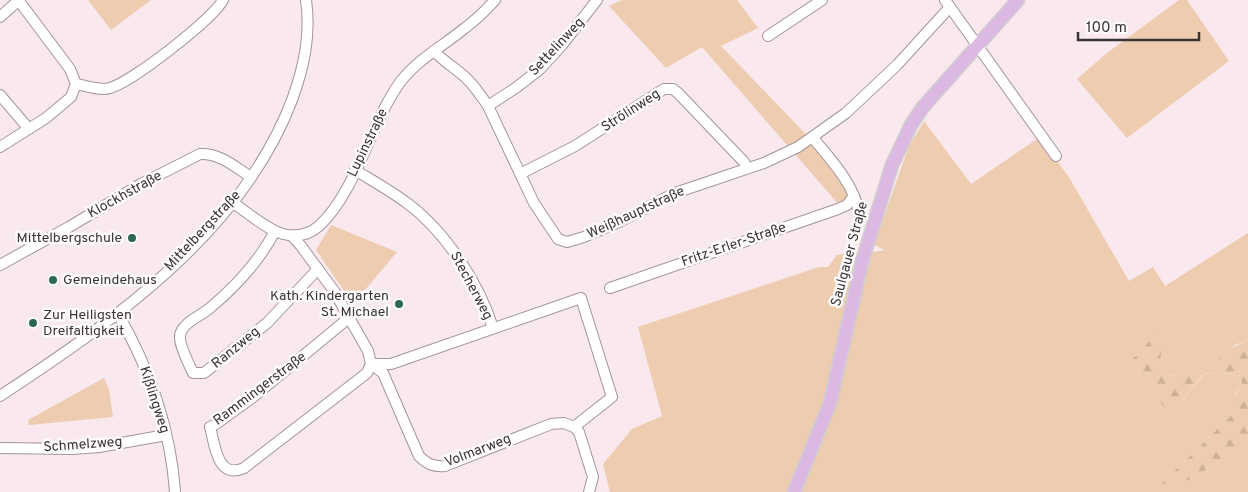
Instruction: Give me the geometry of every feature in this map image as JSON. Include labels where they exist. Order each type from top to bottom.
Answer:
[{"type":"main road","name":"Saulgauer Straße","points":[[794,492],[830,403],[862,262],[892,165],[911,125],[923,107],[1018,0]]},
{"type":"street","points":[[0,17],[19,0],[70,69],[76,84],[71,97],[30,130],[0,147]]},
{"type":"street","points":[[76,84],[101,89],[120,84],[186,37],[219,8],[223,0]]},
{"type":"street","name":"Mittelbergstraße","points":[[0,396],[118,314],[179,260],[232,202],[271,148],[297,85],[306,50],[308,28],[306,0]]},
{"type":"street","name":"Lupinstraße","points":[[292,236],[302,235],[318,226],[332,211],[355,170],[390,97],[411,69],[466,27],[495,0]]},
{"type":"street","name":"Settelinweg","points":[[488,106],[540,69],[562,45],[597,0]]},
{"type":"street","points":[[768,36],[822,0]]},
{"type":"street","points":[[948,3],[1056,156]]},
{"type":"street","name":"Weißhauptstraße","points":[[434,51],[474,86],[488,106],[534,203],[555,236],[566,242],[597,232],[675,193],[782,156],[813,138],[846,113],[885,76],[948,3]]},
{"type":"street","name":"Strölinweg","points":[[520,174],[575,146],[664,89],[673,89],[678,93],[744,162],[747,168]]},
{"type":"street","points":[[0,96],[30,130]]},
{"type":"street","points":[[813,138],[835,164],[857,201],[859,214]]},
{"type":"street","name":"Klockhstraße","points":[[0,265],[141,184],[200,154],[220,157],[251,177]]},
{"type":"street","name":"Stecherweg","points":[[355,170],[408,204],[445,241],[458,258],[475,288],[493,328]]},
{"type":"street","name":"Fritz-Erler-Straße","points":[[610,288],[842,207],[850,203],[854,196]]},
{"type":"street","points":[[232,202],[275,231],[292,236],[334,291],[368,351],[371,364],[391,364],[580,298],[612,397],[574,427],[579,432],[593,477],[589,492]]},
{"type":"street","name":"Ranzweg","points":[[275,231],[268,243],[235,284],[211,308],[184,327],[180,342],[193,373],[204,373],[244,343],[318,269]]},
{"type":"street","name":"Kißlingweg","points":[[118,314],[144,365],[160,411],[171,457],[175,492]]},
{"type":"street","name":"Rammingerstraße","points":[[350,318],[252,398],[210,427],[223,467],[229,471],[237,472],[244,468],[367,373],[371,364]]},
{"type":"street","name":"Volmarweg","points":[[371,364],[382,373],[419,456],[431,466],[445,466],[551,424],[564,423],[574,427]]},
{"type":"street","name":"Schmelzweg","points":[[0,448],[73,449],[99,447],[166,435]]},
{"type":"green space","points":[[88,0],[151,0],[111,30]]},
{"type":"green space","points":[[622,0],[737,0],[758,28],[721,46],[822,151],[858,208],[840,206],[702,47],[666,68],[609,6]]},
{"type":"green space","points":[[1179,0],[1187,0],[1229,61],[1127,138],[1077,79],[1107,53]]},
{"type":"green space","points":[[924,121],[971,184],[1040,137],[1070,179],[1129,281],[1153,267],[1165,286],[1248,233],[1248,340],[1235,345],[1204,374],[1229,374],[1242,382],[1236,394],[1234,413],[1153,492],[801,492],[844,372],[869,253],[885,250],[874,245],[909,146]],"holes":[[[1161,352],[1160,367],[1163,375],[1203,375],[1170,415],[1130,362]]]},
{"type":"green space","points":[[331,225],[397,252],[353,304],[316,250]]},
{"type":"green space","points":[[857,252],[824,413],[791,492],[610,492],[603,464],[632,429],[662,416],[638,327],[819,267],[828,267],[837,255]]},
{"type":"green space","points":[[1158,332],[1161,352],[1160,367],[1163,375],[1203,374],[1170,415],[1130,362]]},
{"type":"green space","points":[[1248,340],[1248,445],[1168,492],[1153,492],[1234,413],[1233,403],[1242,382],[1229,373],[1203,374],[1223,354]]},
{"type":"green space","points":[[104,378],[109,389],[113,417],[29,425],[28,420]]},
{"type":"green space","points":[[1248,445],[1248,492],[1168,492]]},
{"type":"place","name":"Mittelbergschule","points":[[132,238]]},
{"type":"place","name":"Gemeindehaus","points":[[53,280]]},
{"type":"place","name":"Kath. Kindergarten St. Michael","points":[[399,304]]},
{"type":"place","name":"Zur Heiligsten Dreifaltigkeit","points":[[33,323]]}]
